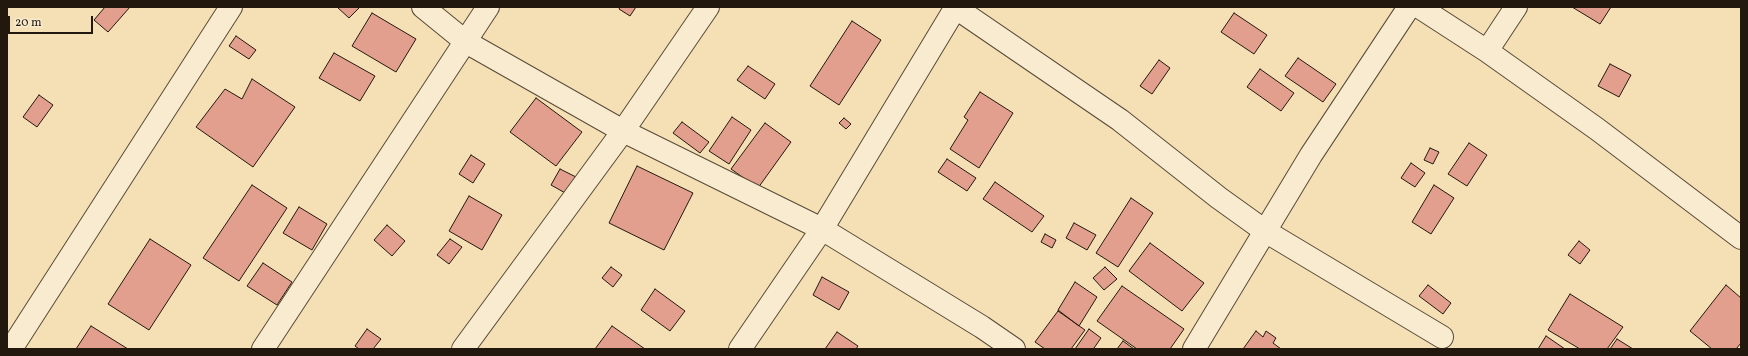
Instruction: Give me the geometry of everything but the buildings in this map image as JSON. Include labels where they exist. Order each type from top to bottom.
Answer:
[{"type":"street","points":[[11,349],[231,7]]},
{"type":"street","points":[[423,7],[466,42],[624,131],[822,229],[982,327],[1014,349]]},
{"type":"street","points":[[263,349],[488,7]]},
{"type":"street","points":[[463,349],[624,131],[708,7]]},
{"type":"street","points":[[740,349],[822,229],[956,7],[1120,120],[1219,198],[1265,231],[1442,337]]},
{"type":"street","points":[[1194,349],[1310,156],[1409,7]]},
{"type":"street","points":[[1420,7],[1487,51],[1597,130],[1741,238]]},
{"type":"street","points":[[1487,51],[1516,7]]}]
